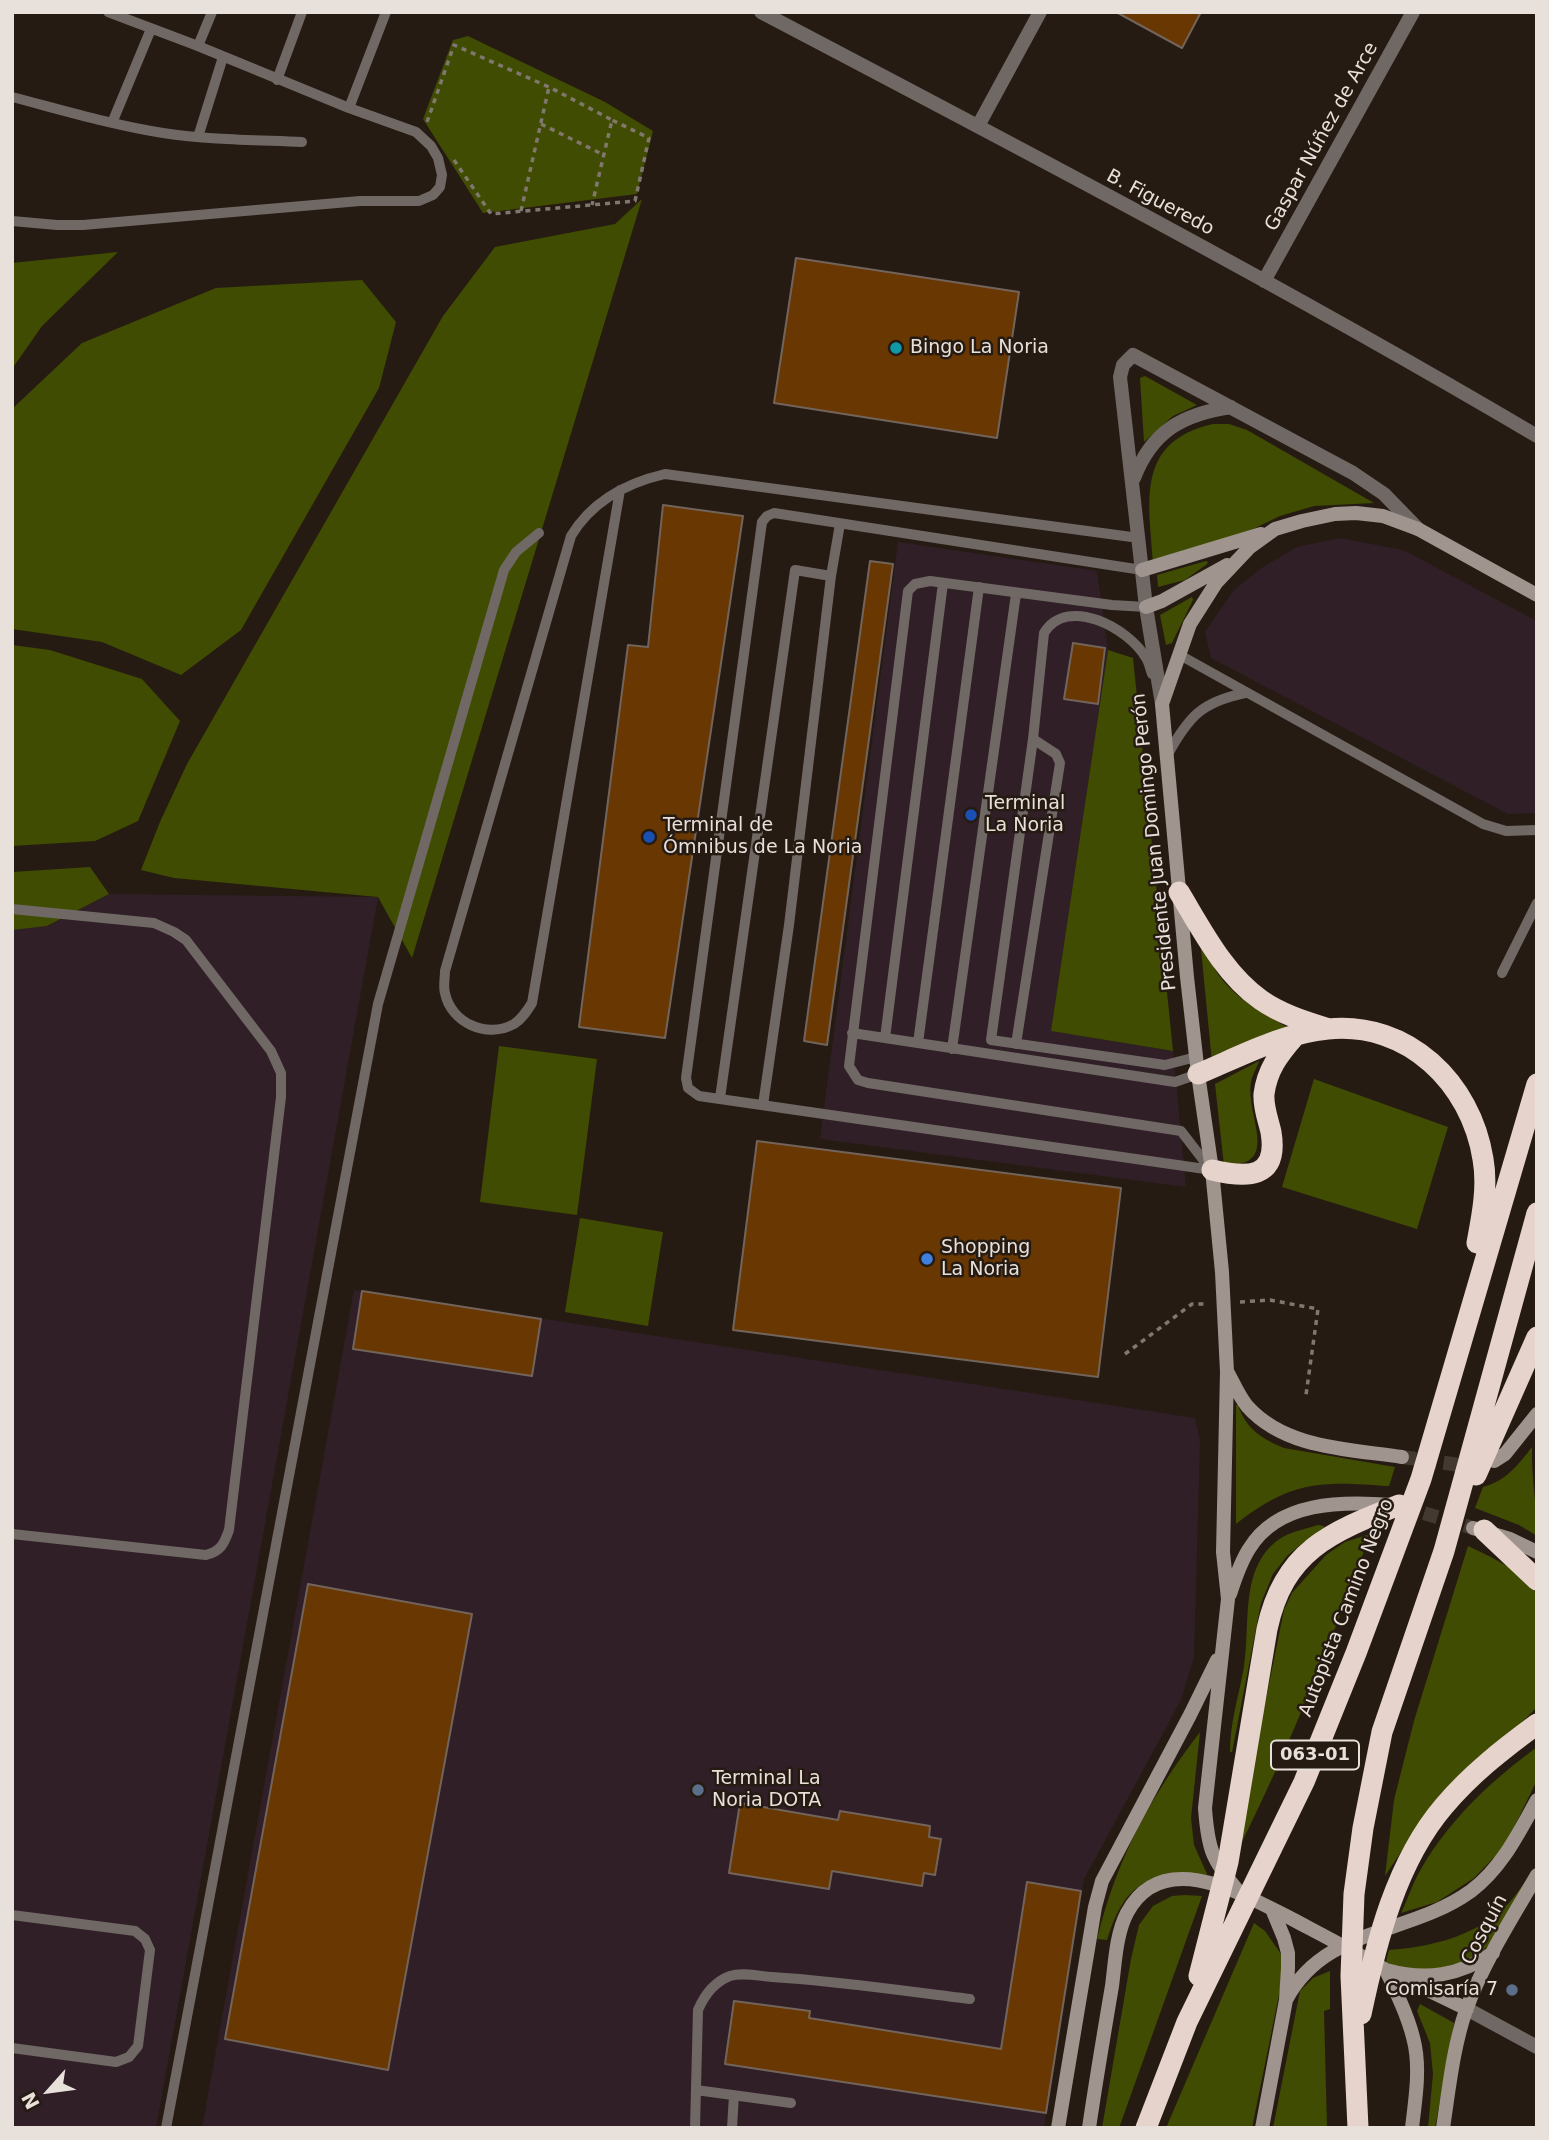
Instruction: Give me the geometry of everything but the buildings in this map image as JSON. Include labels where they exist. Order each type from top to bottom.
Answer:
[{"type":"highway","points":[[1179,892],[1230,970],[1247,989],[1263,1001],[1294,1018],[1329,1028],[1387,1035],[1421,1054],[1457,1089],[1478,1133],[1484,1160],[1485,1183],[1482,1215],[1456,1355]]},
{"type":"highway","points":[[1197,1065],[1296,1035],[1329,1028]]},
{"type":"highway","points":[[1212,1170],[1238,1176],[1252,1175],[1262,1169],[1270,1158],[1272,1147],[1264,1096],[1268,1075],[1277,1056],[1296,1035]]},
{"type":"highway","name":"Autopista Camino Negro","points":[[1146,2128],[1187,2022],[1304,1782],[1356,1653],[1421,1479],[1537,1084]]},
{"type":"highway","name":"063-01","points":[[1358,2128],[1351,1976],[1354,1894],[1363,1828],[1382,1732],[1444,1551],[1537,1213]]},
{"type":"highway","points":[[1444,1551],[1537,1337]]},
{"type":"highway","points":[[1187,2022],[1228,1862],[1272,1608],[1279,1591],[1299,1560],[1312,1547],[1399,1505]]},
{"type":"highway","points":[[1479,1529],[1537,1580]]},
{"type":"highway","points":[[1355,2047],[1371,1968],[1401,1878],[1421,1837],[1443,1806],[1468,1780],[1492,1757],[1537,1724]]},
{"type":"main road","points":[[1142,570],[1302,521],[1356,513],[1383,516],[1418,529],[1537,595]]},
{"type":"main road","points":[[1146,607],[1234,561],[1275,529]]},
{"type":"main road","points":[[1162,704],[1178,654],[1203,600],[1234,561]]},
{"type":"main road","name":"Presidente Juan Domingo Perón","points":[[1162,704],[1197,1065],[1212,1170],[1222,1272],[1227,1372],[1223,1552],[1228,1599]]},
{"type":"main road","points":[[1227,1372],[1253,1412],[1274,1429],[1292,1438],[1402,1457]]},
{"type":"main road","points":[[1494,1461],[1505,1454],[1537,1414]]},
{"type":"main road","points":[[1239,1892],[1212,1856],[1207,1839],[1205,1808],[1228,1599],[1249,1548],[1264,1529],[1280,1518],[1316,1507],[1351,1502],[1399,1505]]},
{"type":"main road","points":[[1479,1529],[1537,1552]]},
{"type":"main road","points":[[1058,2128],[1095,1907],[1102,1881],[1191,1715],[1222,1649]]},
{"type":"main road","points":[[1286,2000],[1303,1972],[1315,1961],[1342,1945],[1435,1911],[1474,1888],[1508,1850],[1537,1800]]},
{"type":"main road","name":"Cosquín","points":[[1443,2128],[1457,2046],[1467,2009],[1493,1953],[1537,1875]]},
{"type":"main road","points":[[1089,2128],[1125,1915],[1140,1896],[1152,1887],[1175,1880],[1211,1881],[1239,1892],[1386,1970],[1467,2009]]},
{"type":"main road","points":[[1262,2128],[1286,2000],[1288,1953],[1272,1909]]},
{"type":"main road","points":[[1386,1970],[1404,1975],[1442,1975],[1460,1971],[1493,1953]]},
{"type":"main road","points":[[1386,1970],[1415,2046],[1418,2077],[1412,2128]]},
{"type":"street","name":"B. Figueredo","points":[[761,12],[1264,281],[1537,436]]},
{"type":"street","points":[[978,126],[1040,12]]},
{"type":"street","name":"Gaspar Núñez de Arce","points":[[1264,281],[1413,12]]},
{"type":"street","name":"Presidente Juan Domingo Perón","points":[[1162,704],[1146,607],[1120,377],[1122,365],[1133,355],[1231,407]]},
{"type":"street","points":[[1133,482],[1140,463],[1155,441],[1169,429],[1203,411],[1231,407],[1363,480],[1384,494],[1418,529]]},
{"type":"street","points":[[1467,2009],[1537,2047]]},
{"type":"lane","points":[[12,221],[83,225],[360,201],[419,201],[433,195],[440,187],[442,175],[438,158],[431,146],[416,132],[108,12]]},
{"type":"lane","points":[[198,46],[212,12]]},
{"type":"lane","points":[[277,80],[302,12]]},
{"type":"lane","points":[[349,108],[386,12]]},
{"type":"lane","points":[[112,123],[152,29]]},
{"type":"lane","points":[[198,137],[223,57]]},
{"type":"lane","points":[[12,97],[112,123],[198,137],[302,142]]},
{"type":"lane","points":[[620,490],[532,1003],[513,1024],[498,1030],[475,1028],[461,1021],[451,1009],[444,992],[445,971],[571,536],[588,512],[605,498],[620,490],[644,479],[665,474],[1139,538]]},
{"type":"lane","points":[[1142,570],[774,513],[767,516],[762,522],[686,1078],[688,1088],[699,1096],[1212,1170]]},
{"type":"lane","points":[[763,1105],[789,925],[831,576],[840,524]]},
{"type":"lane","points":[[166,2128],[378,1003],[503,570],[516,552],[539,533]]},
{"type":"lane","points":[[720,1098],[795,570],[831,576]]},
{"type":"lane","points":[[1146,607],[1016,594],[930,581],[915,584],[908,591],[849,1066],[858,1080],[1181,1131],[1212,1170]]},
{"type":"lane","points":[[885,1038],[943,583]]},
{"type":"lane","points":[[918,1043],[979,587]]},
{"type":"lane","points":[[952,1049],[1016,594]]},
{"type":"lane","points":[[1162,704],[1146,658],[1115,629],[1084,615],[1065,617],[1049,626],[1044,633],[1033,739],[991,1040],[1166,1065],[1197,1065]]},
{"type":"lane","points":[[1178,654],[1483,824],[1506,831],[1537,830]]},
{"type":"lane","points":[[1167,757],[1181,731],[1196,713],[1223,698],[1245,693]]},
{"type":"lane","points":[[1016,1044],[1060,763],[1056,754],[1033,739]]},
{"type":"lane","points":[[1502,974],[1537,903]]},
{"type":"lane","points":[[12,909],[154,923],[186,940],[271,1051],[281,1073],[281,1097],[225,1542],[218,1552],[206,1555],[12,1534]]},
{"type":"lane","points":[[852,1033],[1175,1082],[1197,1065]]},
{"type":"lane","points":[[12,1915],[135,1931],[145,1939],[150,1950],[138,2046],[129,2057],[116,2062],[12,2048]]},
{"type":"lane","points":[[695,2128],[698,2010],[703,1998],[727,1977],[738,1975],[798,1978],[970,1999]]},
{"type":"lane","points":[[696,2090],[791,2103]]},
{"type":"lane","points":[[732,2128],[734,2095]]},
{"type":"path","points":[[416,132],[427,122],[454,45],[549,87],[649,138],[635,201],[491,214],[448,152]]},
{"type":"path","points":[[521,211],[549,87]]},
{"type":"path","points":[[592,205],[612,120]]},
{"type":"path","points":[[427,122],[434,132]]},
{"type":"path","points":[[541,124],[604,155]]},
{"type":"path","points":[[1231,1302],[1270,1300],[1318,1309],[1306,1395]]},
{"type":"path","points":[[1125,1354],[1192,1304],[1218,1303]]},
{"type":"shaded area","points":[[1340,538],[1403,550],[1537,621],[1537,813],[1508,814],[1211,658],[1205,632],[1233,591],[1263,567],[1297,547]]},
{"type":"shaded area","points":[[898,542],[1097,571],[1108,650],[1051,1031],[1173,1051],[1186,1187],[820,1139]]},
{"type":"shaded area","points":[[109,894],[378,897],[156,2128],[12,2128],[12,929],[48,926]]},
{"type":"shaded area","name":"Terminal La Noria DOTA","points":[[354,1290],[1195,1418],[1200,1441],[1194,1657],[1181,1700],[1084,1879],[1044,2128],[202,2128]]},
{"type":"green space","points":[[468,36],[605,102],[653,131],[637,194],[483,213],[423,119],[453,40]]},
{"type":"green space","points":[[642,199],[412,958],[378,897],[174,878],[141,870],[187,764],[443,316],[495,247],[615,224]]},
{"type":"green space","points":[[118,252],[42,326],[12,369],[12,263]]},
{"type":"green space","points":[[362,280],[396,322],[379,388],[241,630],[181,675],[102,642],[12,629],[12,409],[82,343],[216,288]]},
{"type":"green space","points":[[1145,376],[1197,405],[1173,416],[1144,442],[1140,378]]},
{"type":"green space","points":[[1213,424],[1229,424],[1247,430],[1374,503],[1314,506],[1153,562],[1150,496],[1152,477],[1159,459],[1170,445],[1188,433]]},
{"type":"green space","points":[[1206,561],[1207,564],[1185,580],[1158,587],[1157,575]]},
{"type":"green space","points":[[1192,597],[1193,600],[1172,643],[1166,645],[1160,615]]},
{"type":"green space","points":[[12,645],[50,650],[142,679],[180,721],[138,821],[95,841],[12,846]]},
{"type":"green space","points":[[1108,650],[1133,658],[1173,1051],[1051,1031]]},
{"type":"green space","points":[[90,867],[109,894],[47,926],[12,930],[12,872]]},
{"type":"green space","points":[[1201,949],[1205,949],[1228,986],[1252,1006],[1287,1027],[1212,1062]]},
{"type":"green space","points":[[499,1046],[597,1059],[577,1215],[480,1202]]},
{"type":"green space","points":[[1259,1061],[1252,1079],[1251,1095],[1257,1149],[1252,1158],[1242,1163],[1224,1165],[1215,1084]]},
{"type":"green space","points":[[1314,1079],[1448,1127],[1417,1229],[1282,1187]]},
{"type":"green space","points":[[580,1218],[663,1232],[648,1326],[565,1312]]},
{"type":"green space","points":[[1236,1405],[1250,1427],[1284,1448],[1395,1467],[1389,1486],[1326,1484],[1291,1491],[1236,1524]]},
{"type":"green space","points":[[1532,1447],[1537,1536],[1519,1525],[1475,1508],[1483,1487],[1505,1476]]},
{"type":"green space","points":[[1318,1525],[1324,1526],[1323,1534],[1305,1541],[1287,1556],[1273,1574],[1261,1603],[1230,1752],[1233,1719],[1246,1651],[1249,1599],[1257,1566],[1278,1540]]},
{"type":"green space","points":[[1370,1534],[1310,1692],[1240,1846],[1284,1610],[1292,1593],[1326,1555],[1345,1542]]},
{"type":"green space","points":[[1468,1546],[1515,1571],[1537,1594],[1537,1707],[1413,1834],[1385,1876],[1394,1800],[1414,1721]]},
{"type":"green space","points":[[1200,1732],[1191,1818],[1194,1845],[1207,1874],[1206,1879],[1163,1878],[1142,1884],[1122,1904],[1107,1940],[1097,1939],[1115,1881],[1137,1830],[1165,1781]]},
{"type":"green space","points":[[1537,1747],[1537,1780],[1505,1846],[1474,1878],[1437,1902],[1401,1913],[1418,1874],[1458,1817],[1488,1787]]},
{"type":"green space","points":[[1531,1874],[1499,1932],[1478,1956],[1465,1965],[1444,1972],[1385,1966],[1389,1950],[1437,1943],[1482,1924],[1508,1904]]},
{"type":"green space","points":[[1172,1896],[1202,1896],[1119,2128],[1102,2128],[1139,1925],[1153,1906]]},
{"type":"green space","points":[[1254,1923],[1265,1931],[1283,1957],[1281,1985],[1252,2128],[1166,2128]]},
{"type":"green space","points":[[1330,1971],[1330,2009],[1324,2011],[1327,2128],[1273,2128],[1300,1991],[1313,1978]]},
{"type":"green space","points":[[1420,2004],[1454,2023],[1435,2128],[1428,2128],[1433,2074],[1430,2043],[1417,2011]]},
{"type":"tunnel","points":[[1402,1457],[1474,1467]]},
{"type":"tunnel","points":[[1404,1507],[1473,1528]]},
{"type":"place","name":"Bingo La Noria","points":[[896,348]]},
{"type":"place","name":"Terminal La Noria","points":[[971,815]]},
{"type":"place","name":"Terminal de Ómnibus de La Noria","points":[[649,837]]},
{"type":"place","name":"Shopping La Noria","points":[[927,1259]]},
{"type":"place","name":"Terminal La Noria DOTA","points":[[698,1790]]},
{"type":"place","name":"Comisaría 7","points":[[1512,1990]]}]
